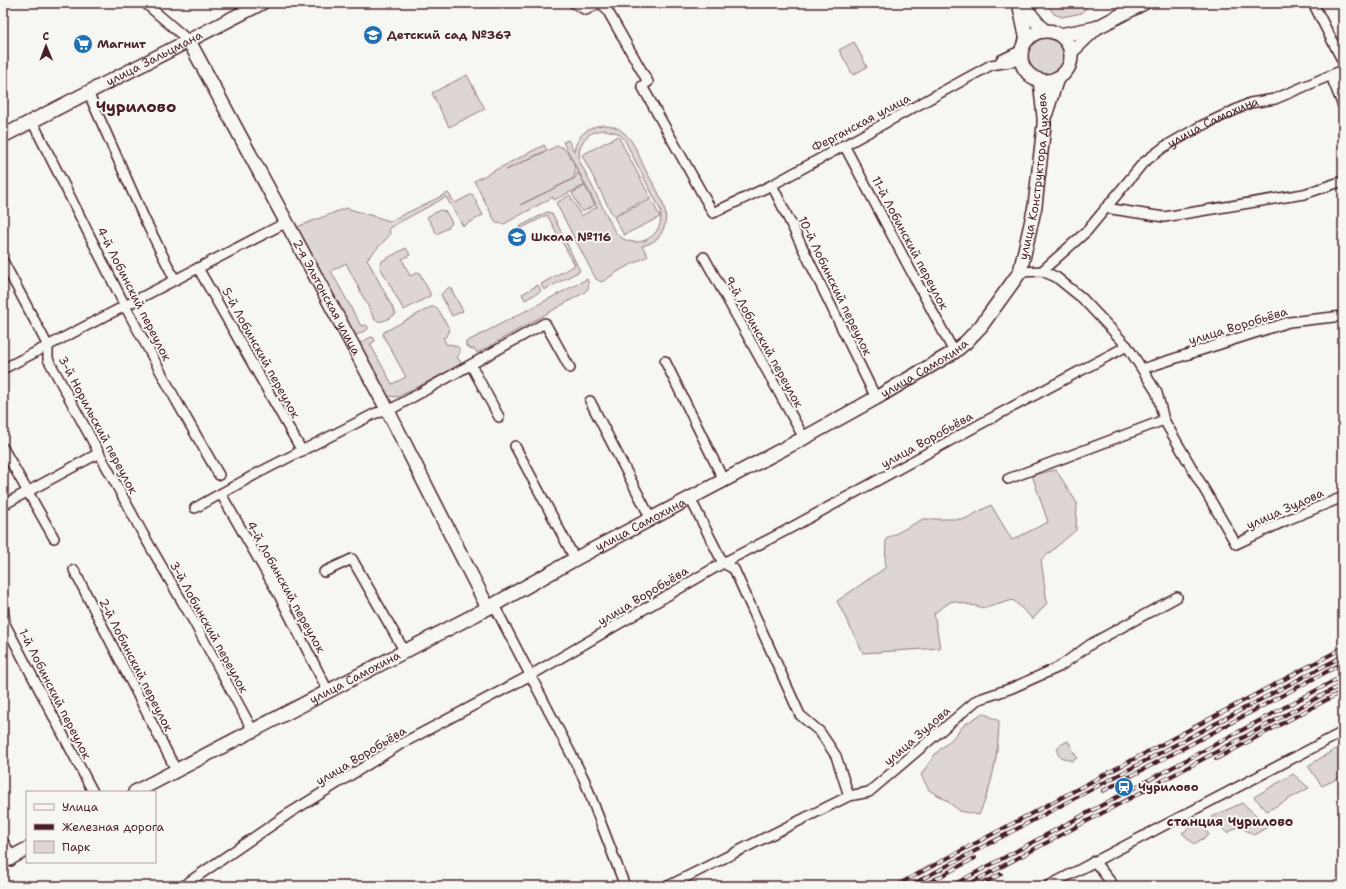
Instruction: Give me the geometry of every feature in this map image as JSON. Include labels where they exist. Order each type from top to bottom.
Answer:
[{"type":"street","name":"2-я Эльтонская улица","points":[[145,3],[189,40],[491,606]]},
{"type":"street","name":"улица Зальцмана","points":[[3,136],[262,3]]},
{"type":"street","points":[[574,3],[586,10],[600,3]]},
{"type":"street","name":"Ферганская улица","points":[[600,3],[606,8],[648,82],[642,86],[712,213],[772,185],[991,65],[1024,50]]},
{"type":"street","points":[[1020,3],[1044,31]]},
{"type":"street","points":[[1020,3],[1024,67],[1028,72],[1040,80],[1057,78],[1067,70],[1071,58],[1071,52],[1067,42],[1060,35],[1052,32],[1044,31],[1035,34],[1024,50]]},
{"type":"street","points":[[1071,52],[1096,28],[1144,3]]},
{"type":"street","points":[[1313,3],[1343,62]]},
{"type":"street","points":[[1060,35],[1096,28]]},
{"type":"street","name":"улица Самохина","points":[[1042,271],[1087,231],[1143,164],[1170,143],[1201,126],[1250,103],[1275,99],[1343,70]]},
{"type":"street","points":[[1330,76],[1343,106]]},
{"type":"street","points":[[1044,117],[1057,78]]},
{"type":"street","name":"улица Конструктора Духова","points":[[1020,272],[1035,206],[1044,117],[1040,80]]},
{"type":"street","points":[[88,92],[145,220],[175,280]]},
{"type":"street","name":"4-й Лобинский переулок","points":[[32,121],[125,306],[177,402],[219,475]]},
{"type":"street","name":"11-й Лобинский переулок","points":[[844,146],[954,352]]},
{"type":"street","points":[[1105,208],[1164,217],[1304,194],[1343,181]]},
{"type":"street","name":"10-й Лобинский переулок","points":[[772,185],[876,398]]},
{"type":"street","points":[[3,369],[287,222]]},
{"type":"street","name":"9-й Лобинский переулок","points":[[704,257],[804,438]]},
{"type":"street","name":"3-й Норильский переулок","points":[[3,261],[48,346],[48,359],[143,534]]},
{"type":"street","name":"5-й Лобинский переулок","points":[[198,268],[302,451]]},
{"type":"street","points":[[1008,480],[1164,420],[1157,393],[1127,346],[1082,298],[1056,277],[1042,271],[1020,272]]},
{"type":"street","name":"улица Самохина","points":[[137,791],[405,652],[876,398],[954,352],[966,342],[981,326],[1020,272]]},
{"type":"street","name":"улица Воробьёва","points":[[1142,369],[1289,322],[1343,316]]},
{"type":"street","points":[[195,508],[258,473],[376,413],[388,412],[545,323],[570,368]]},
{"type":"street","name":"улица Воробьёва","points":[[183,886],[288,814],[401,744],[531,675],[723,563],[1127,346]]},
{"type":"street","points":[[665,361],[724,481]]},
{"type":"street","points":[[471,365],[499,417]]},
{"type":"street","points":[[590,401],[651,519]]},
{"type":"street","name":"улица Зудова","points":[[1164,420],[1236,544],[1287,520],[1343,497]]},
{"type":"street","points":[[515,446],[575,559]]},
{"type":"street","points":[[3,448],[54,538]]},
{"type":"street","points":[[3,505],[99,453]]},
{"type":"street","name":"4-й Лобинский переулок","points":[[221,494],[279,595],[328,691]]},
{"type":"street","points":[[690,498],[723,563],[734,569],[800,715],[820,732],[836,756],[849,796]]},
{"type":"street","name":"3-й Лобинский переулок","points":[[143,534],[197,627],[253,731]]},
{"type":"street","points":[[324,572],[352,559],[405,652]]},
{"type":"street","name":"2-й Лобинский переулок","points":[[74,570],[176,770]]},
{"type":"street","name":"улица Зудова","points":[[668,886],[849,796],[870,792],[977,700],[1012,688],[1059,667],[1091,644],[1177,597]]},
{"type":"street","name":"1-й Лобинский переулок","points":[[3,604],[5,624],[92,791]]},
{"type":"street","points":[[491,606],[531,675],[584,780],[613,851],[625,886]]},
{"type":"street","points":[[1048,886],[1343,732]]},
{"type":"street","points":[[3,845],[6,861],[26,850]]},
{"type":"street","points":[[1094,861],[1114,886]]},
{"type":"green space","points":[[1046,3],[1090,3],[1082,13],[1062,17],[1054,14]]},
{"type":"green space","points":[[1050,38],[1059,43],[1063,49],[1063,63],[1059,69],[1050,74],[1042,74],[1033,69],[1029,63],[1028,52],[1033,43],[1039,39]]},
{"type":"green space","points":[[854,42],[867,67],[853,75],[839,50]]},
{"type":"green space","points":[[467,75],[485,109],[449,127],[432,93]]},
{"type":"green space","points":[[596,126],[611,126],[617,128],[628,136],[662,200],[666,218],[660,235],[652,242],[642,246],[648,256],[622,269],[602,282],[596,279],[556,203],[570,195],[581,216],[597,207],[563,142],[568,140],[574,151],[580,137],[587,130]],"holes":[[[605,130],[618,133],[624,139],[660,209],[661,219],[659,228],[647,239],[639,242],[631,242],[615,232],[580,162],[579,156],[581,144],[588,136]]]},
{"type":"green space","points":[[618,136],[650,197],[613,216],[582,155]]},
{"type":"green space","points":[[544,145],[547,150],[506,170],[559,146],[567,152],[574,165],[575,174],[571,180],[575,178],[578,172],[585,185],[554,200],[553,197],[504,224],[496,223],[474,181]]},
{"type":"green space","points":[[585,186],[595,205],[582,212],[572,193]]},
{"type":"green space","points":[[448,193],[455,203],[472,194],[483,215],[463,226],[446,197],[389,228],[389,236],[367,259],[396,314],[383,321],[375,320],[346,263],[331,271],[361,326],[366,325],[368,327],[368,329],[355,336],[297,227],[346,208],[390,221]]},
{"type":"green space","points":[[651,199],[660,217],[624,235],[614,217]]},
{"type":"green space","points":[[440,210],[446,212],[452,223],[449,227],[437,234],[427,217]]},
{"type":"green space","points":[[547,212],[553,215],[580,271],[544,290],[541,284],[575,265],[547,215],[520,229],[519,227]]},
{"type":"green space","points":[[406,248],[410,255],[402,259],[410,276],[419,272],[430,293],[430,296],[404,310],[380,267],[382,261]]},
{"type":"green space","points":[[587,279],[589,286],[585,292],[477,353],[475,349],[466,346],[466,342]]},
{"type":"green space","points":[[538,285],[541,291],[525,300],[522,294]]},
{"type":"green space","points":[[450,287],[463,311],[452,316],[441,295]]},
{"type":"green space","points":[[431,307],[436,307],[438,309],[450,330],[447,336],[443,338],[447,345],[450,344],[458,347],[460,352],[457,357],[462,364],[398,397],[386,396],[358,344],[371,337],[374,338],[375,341],[370,344],[392,384],[406,377],[383,335],[384,332]]},
{"type":"green space","points":[[1056,470],[1077,503],[1076,530],[1041,560],[1047,603],[1033,619],[1013,600],[985,608],[952,601],[934,613],[940,648],[863,653],[837,601],[885,568],[886,539],[923,519],[965,519],[991,505],[1012,540],[1048,522],[1032,475]]},
{"type":"green space","points":[[983,713],[999,721],[994,769],[988,792],[979,815],[960,811],[943,798],[929,790],[921,775],[936,753],[953,738],[964,725]]},
{"type":"green space","points":[[1068,741],[1077,758],[1072,761],[1060,757],[1057,752],[1059,746]]},
{"type":"green space","points":[[1343,744],[1343,776],[1322,786],[1308,766]]},
{"type":"green space","points":[[1293,774],[1309,788],[1267,811],[1254,797]]},
{"type":"green space","points":[[1242,803],[1269,826],[1254,835],[1239,826],[1227,833],[1211,817]]},
{"type":"green space","points":[[1200,821],[1209,835],[1194,844],[1182,833]]},
{"type":"railway","points":[[895,886],[1343,648]]},
{"type":"railway","points":[[909,886],[1343,656]]},
{"type":"railway","points":[[1103,791],[1343,663]]},
{"type":"railway","points":[[951,886],[1343,676]]},
{"type":"railway","points":[[965,886],[1343,684]]},
{"type":"railway","points":[[1216,759],[1343,691]]},
{"type":"railway","points":[[922,886],[975,858]]},
{"type":"railway","points":[[978,886],[1001,874]]},
{"type":"place","name":"Детский сад №367","points":[[373,35]]},
{"type":"place","name":"Магнит","points":[[83,44]]},
{"type":"place","name":"Школа №116","points":[[517,237]]},
{"type":"place","name":"Чурилово","points":[[1124,787]]},
{"type":"district","name":"Чурилово","points":[[136,106]]},
{"type":"district","name":"станция Чурилово","points":[[1230,821]]}]
